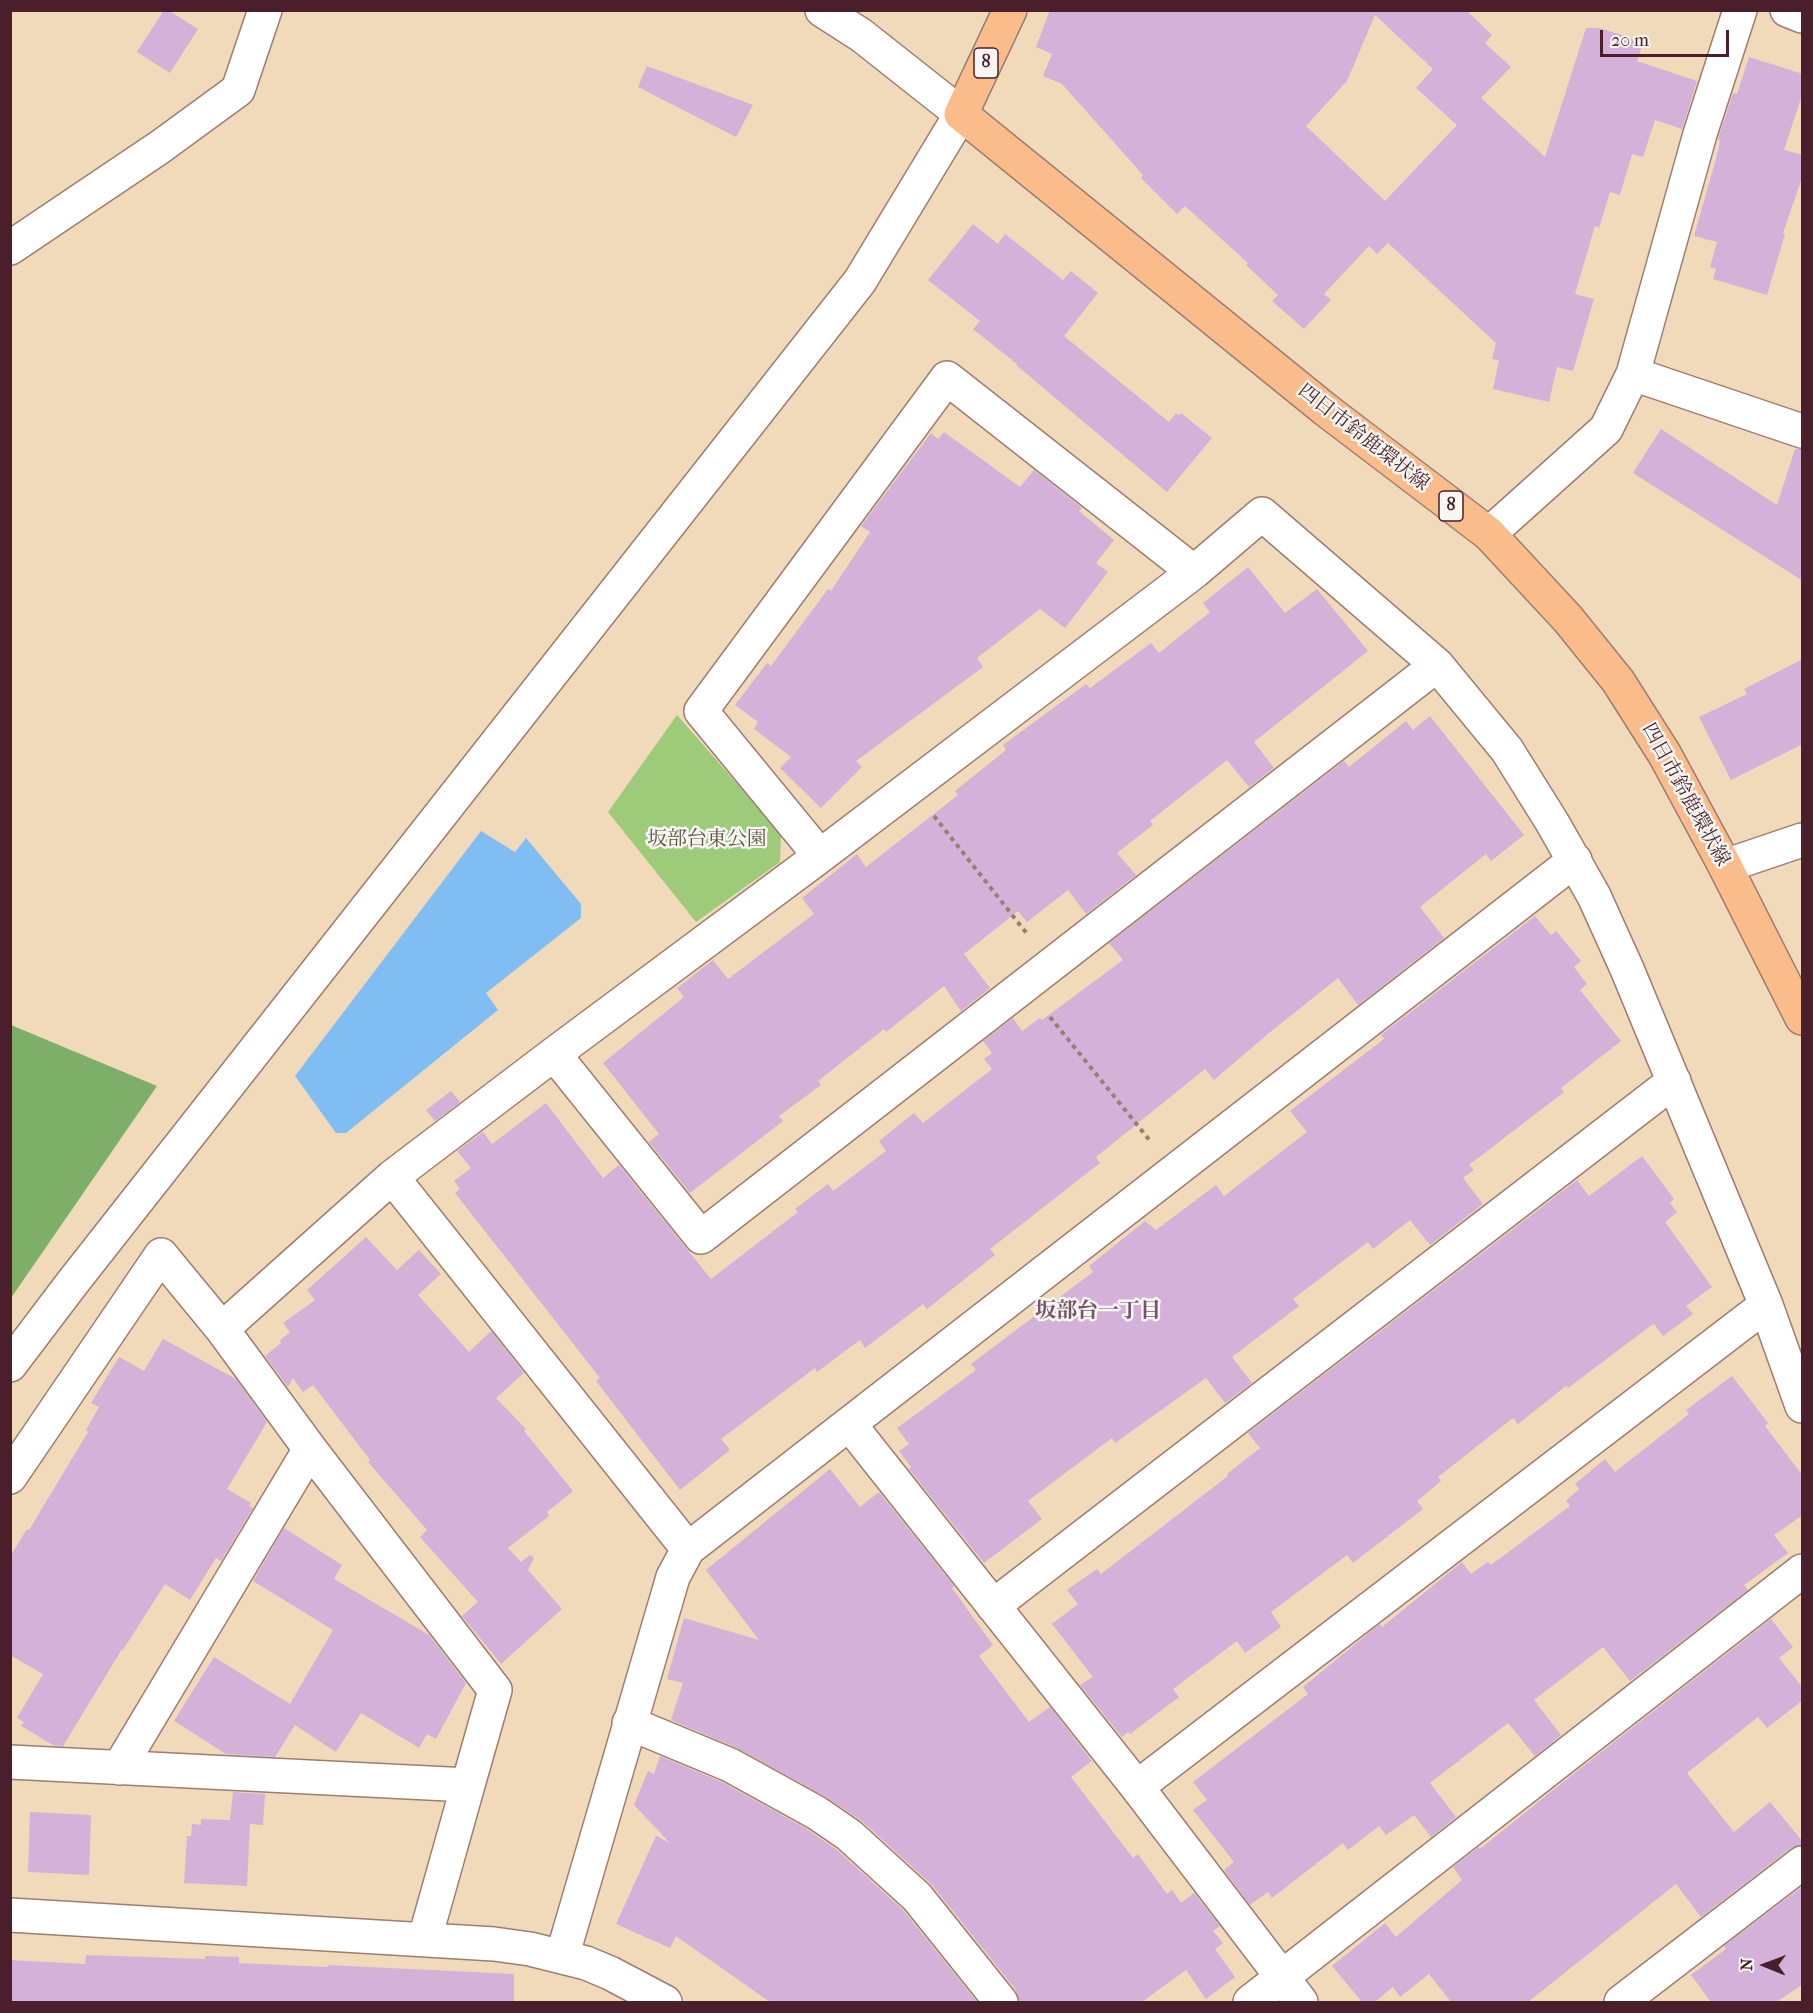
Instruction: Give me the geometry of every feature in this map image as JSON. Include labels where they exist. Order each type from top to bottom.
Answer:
[{"type":"main road","name":"8","points":[[961,114],[1010,10]]},
{"type":"main road","name":"四日市鈴鹿環状線","points":[[961,114],[1326,410],[1489,534],[1568,619],[1618,681],[1665,755],[1803,1018]]},
{"type":"street","points":[[10,248],[160,147],[238,90],[265,10]]},
{"type":"street","points":[[10,1365],[860,282],[961,114],[861,35],[822,10]]},
{"type":"street","points":[[1489,534],[1606,429],[1634,374],[1700,134],[1740,10]]},
{"type":"street","points":[[1787,10],[1803,16]]},
{"type":"street","points":[[1634,374],[1803,431]]},
{"type":"street","points":[[820,856],[701,711],[947,378],[1194,572]]},
{"type":"street","points":[[222,1329],[392,1177],[911,788],[1194,572],[1262,514],[1437,666],[1507,750],[1575,860],[1627,969],[1674,1081],[1766,1305],[1803,1406]]},
{"type":"street","points":[[554,1054],[701,1237],[1437,666]]},
{"type":"street","points":[[1725,866],[1803,840]]},
{"type":"street","points":[[562,1957],[673,1577],[688,1549],[1575,860]]},
{"type":"street","points":[[993,1606],[1674,1081]]},
{"type":"street","points":[[392,1177],[688,1549]]},
{"type":"street","points":[[10,1477],[161,1255],[222,1329],[310,1449],[495,1690],[425,1938]]},
{"type":"street","points":[[1137,1787],[1766,1305]]},
{"type":"street","points":[[850,1425],[1137,1787],[1292,1990]]},
{"type":"street","points":[[118,1768],[310,1449]]},
{"type":"street","points":[[1250,2002],[1292,1990],[1803,1571]]},
{"type":"street","points":[[629,1724],[730,1765],[817,1812],[849,1835],[916,1897],[1001,2002]]},
{"type":"street","points":[[10,1762],[468,1785]]},
{"type":"street","points":[[1621,2002],[1803,1863]]},
{"type":"street","points":[[10,1915],[425,1938],[494,1944],[530,1949],[586,1964],[610,1973],[665,2002]]},
{"type":"path","points":[[911,788],[1052,965]]},
{"type":"path","points":[[1024,986],[1175,1172]]},
{"type":"green space","name":"坂部台東公園","points":[[677,715],[781,834],[780,862],[696,922],[608,812]]},
{"type":"green space","points":[[11,1025],[157,1086],[11,1298]]},
{"type":"water","points":[[481,831],[515,852],[526,838],[581,904],[581,918],[486,993],[498,1010],[346,1133],[336,1133],[295,1076]]},
{"type":"building","points":[[164,10],[168,10],[198,29],[170,73],[137,52]]},
{"type":"building","points":[[1050,10],[1466,10],[1492,35],[1485,43],[1511,67],[1481,98],[1545,157],[1586,28],[1600,28],[1643,42],[1637,61],[1697,81],[1682,129],[1655,120],[1643,157],[1632,154],[1620,195],[1610,192],[1599,228],[1595,226],[1575,294],[1594,299],[1573,371],[1557,367],[1549,402],[1493,389],[1499,360],[1492,359],[1496,343],[1388,243],[1377,254],[1369,246],[1324,294],[1331,300],[1304,329],[1272,301],[1278,295],[1246,265],[1248,263],[1185,206],[1177,214],[1141,178],[1143,175],[1062,84],[1043,76],[1052,54],[1036,47]],"holes":[[[1375,15],[1433,69],[1416,88],[1457,125],[1385,201],[1306,126],[1347,81]]]},
{"type":"building","points":[[1749,57],[1803,74],[1803,92],[1784,150],[1803,155],[1803,175],[1783,233],[1785,234],[1767,295],[1713,279],[1716,269],[1710,267],[1717,242],[1694,236],[1717,155],[1720,141],[1718,139],[1733,93],[1737,94]]},
{"type":"building","points":[[647,66],[753,105],[736,137],[638,87]]},
{"type":"building","points":[[973,224],[998,244],[1005,234],[1063,280],[1071,271],[1098,293],[1064,336],[1169,422],[1176,413],[1179,415],[1181,413],[1212,438],[1167,492],[973,329],[980,321],[928,280]]},
{"type":"building","points":[[1661,429],[1777,505],[1795,449],[1803,449],[1803,581],[1633,473]]},
{"type":"building","points":[[944,432],[1020,487],[1034,470],[1082,508],[1079,511],[1114,540],[1096,563],[1108,572],[1065,628],[1040,609],[977,658],[983,667],[856,761],[862,767],[821,808],[780,768],[791,757],[754,729],[758,722],[735,705],[767,663],[771,666],[828,589],[831,591],[870,532],[861,526],[931,433],[938,439]]},
{"type":"building","points":[[1248,567],[1285,613],[1317,589],[1368,651],[1254,742],[1274,768],[1249,787],[1227,760],[1150,821],[1153,825],[1117,853],[1136,875],[1086,914],[1068,890],[1027,922],[1018,911],[964,954],[990,988],[961,1011],[944,986],[886,1032],[884,1029],[818,1081],[821,1085],[779,1116],[783,1121],[690,1193],[649,1142],[659,1134],[603,1063],[684,997],[677,988],[713,960],[728,979],[814,914],[802,898],[857,854],[866,867],[958,795],[955,791],[1006,750],[1003,745],[1086,684],[1090,688],[1151,643],[1159,653],[1210,612],[1203,603]]},
{"type":"building","points":[[1803,659],[1803,744],[1731,780],[1699,717],[1747,694],[1744,689]]},
{"type":"building","points":[[1430,716],[1524,835],[1491,861],[1486,854],[1420,907],[1444,938],[1358,1005],[1338,978],[1214,1080],[1205,1069],[1096,1157],[1100,1163],[990,1249],[995,1255],[927,1309],[923,1304],[865,1348],[860,1340],[817,1372],[815,1368],[721,1439],[730,1450],[680,1490],[596,1381],[600,1378],[455,1193],[460,1189],[454,1181],[471,1168],[457,1151],[483,1132],[492,1144],[546,1103],[603,1178],[619,1165],[711,1279],[798,1212],[795,1209],[828,1184],[833,1191],[886,1151],[879,1141],[914,1113],[923,1123],[992,1069],[984,1059],[992,1053],[983,1041],[1013,1018],[1022,1031],[1040,1018],[1042,1020],[1123,960],[1109,943],[1344,761],[1349,767],[1406,721],[1413,730]]},
{"type":"building","points":[[1535,916],[1551,935],[1556,931],[1581,961],[1574,967],[1587,984],[1580,990],[1621,1041],[1561,1088],[1564,1092],[1469,1165],[1474,1170],[1463,1178],[1483,1204],[1430,1245],[1410,1220],[1373,1249],[1368,1242],[1293,1299],[1299,1306],[1232,1357],[1252,1383],[1225,1403],[1206,1378],[1115,1443],[1112,1438],[1028,1501],[1042,1519],[984,1563],[909,1469],[911,1467],[899,1451],[909,1444],[897,1428],[976,1370],[971,1364],[1093,1272],[1089,1266],[1145,1221],[1156,1230],[1216,1185],[1224,1196],[1307,1132],[1290,1111],[1384,1039],[1381,1035]]},
{"type":"building","points":[[451,1091],[460,1102],[435,1121],[426,1110]]},
{"type":"building","points":[[1642,1156],[1674,1199],[1670,1203],[1677,1212],[1665,1222],[1712,1287],[1686,1306],[1693,1314],[1663,1336],[1654,1324],[1568,1388],[1566,1386],[1518,1424],[1513,1418],[1438,1477],[1441,1481],[1417,1501],[1423,1509],[1353,1563],[1347,1555],[1271,1612],[1281,1627],[1245,1653],[1237,1641],[1173,1689],[1179,1697],[1130,1734],[1128,1732],[1122,1737],[1080,1685],[1093,1677],[1052,1624],[1078,1604],[1067,1590],[1097,1569],[1101,1574],[1228,1476],[1227,1474],[1260,1448],[1248,1433],[1577,1180],[1589,1196]]},
{"type":"building","points":[[366,1237],[397,1270],[419,1250],[441,1274],[418,1295],[469,1352],[491,1331],[524,1373],[496,1398],[526,1429],[524,1431],[573,1491],[547,1512],[549,1516],[508,1548],[521,1562],[530,1555],[534,1558],[528,1570],[562,1609],[501,1664],[462,1616],[478,1602],[420,1537],[427,1530],[368,1462],[370,1460],[313,1385],[303,1392],[293,1378],[288,1387],[265,1356],[290,1332],[283,1323],[315,1300],[307,1290]]},
{"type":"building","points":[[163,1339],[236,1379],[267,1422],[227,1489],[251,1503],[249,1506],[253,1508],[221,1561],[216,1558],[190,1600],[165,1584],[63,1746],[53,1745],[21,1726],[24,1722],[17,1718],[43,1674],[10,1655],[10,1557],[27,1529],[29,1530],[88,1432],[86,1430],[99,1407],[91,1403],[119,1357],[144,1371]]},
{"type":"building","points":[[1732,1376],[1768,1423],[1765,1426],[1803,1476],[1803,1515],[1774,1535],[1788,1553],[1744,1585],[1748,1590],[1630,1681],[1603,1647],[1534,1700],[1561,1735],[1535,1756],[1508,1723],[1430,1783],[1456,1817],[1431,1837],[1414,1815],[1386,1835],[1379,1826],[1348,1850],[1343,1843],[1272,1898],[1268,1892],[1250,1905],[1224,1870],[1234,1862],[1193,1810],[1207,1800],[1193,1782],[1308,1694],[1303,1687],[1376,1627],[1380,1624],[1382,1627],[1462,1562],[1471,1574],[1488,1562],[1491,1565],[1570,1506],[1566,1501],[1579,1489],[1575,1484],[1605,1459],[1615,1472],[1689,1414],[1686,1410]]},
{"type":"building","points":[[830,1469],[860,1507],[879,1492],[954,1586],[952,1588],[993,1645],[979,1656],[1029,1722],[1050,1707],[1092,1761],[1071,1777],[1133,1858],[1138,1854],[1167,1894],[1172,1890],[1181,1903],[1194,1893],[1220,1926],[1213,1931],[1223,1943],[1215,1949],[1235,1977],[1206,1999],[1186,1970],[1142,2002],[1019,2002],[1016,1990],[932,1885],[862,1821],[826,1797],[739,1749],[671,1720],[683,1683],[667,1679],[684,1618],[759,1640],[706,1570]]},
{"type":"building","points":[[284,1528],[342,1565],[334,1579],[429,1635],[466,1683],[436,1739],[427,1734],[419,1748],[361,1713],[336,1752],[295,1725],[275,1757],[226,1754],[174,1721],[214,1657],[290,1704],[333,1630],[253,1581]]},
{"type":"building","points":[[1771,1619],[1793,1647],[1779,1658],[1803,1688],[1803,1700],[1767,1728],[1758,1717],[1687,1773],[1734,1832],[1770,1802],[1803,1842],[1803,1845],[1791,1848],[1701,1917],[1676,1884],[1528,2002],[1451,2002],[1429,1974],[1400,1997],[1393,1987],[1375,2002],[1362,2002],[1332,1966],[1385,1923],[1396,1937],[1462,1880],[1453,1867],[1479,1847],[1480,1849]]},
{"type":"building","points":[[660,1756],[722,1782],[807,1829],[837,1850],[903,1910],[977,2002],[770,2002],[676,1936],[670,1948],[616,1924],[656,1836],[670,1843],[634,1805],[648,1771],[654,1774]]},
{"type":"building","points":[[233,1792],[265,1794],[263,1825],[250,1824],[247,1886],[184,1883],[187,1836],[191,1836],[192,1824],[201,1825],[201,1819],[230,1820]]},
{"type":"building","points":[[30,1812],[91,1815],[89,1875],[28,1872]]},
{"type":"building","points":[[1803,1886],[1803,1984],[1777,2002],[1711,2002],[1691,1975],[1726,1949],[1724,1946]]},
{"type":"building","points":[[86,1955],[205,1959],[205,1956],[239,1957],[239,1963],[514,1974],[514,2002],[10,2002],[10,1960],[85,1964]]},
{"type":"district","name":"坂部台一丁目","points":[[1098,1312]]}]
